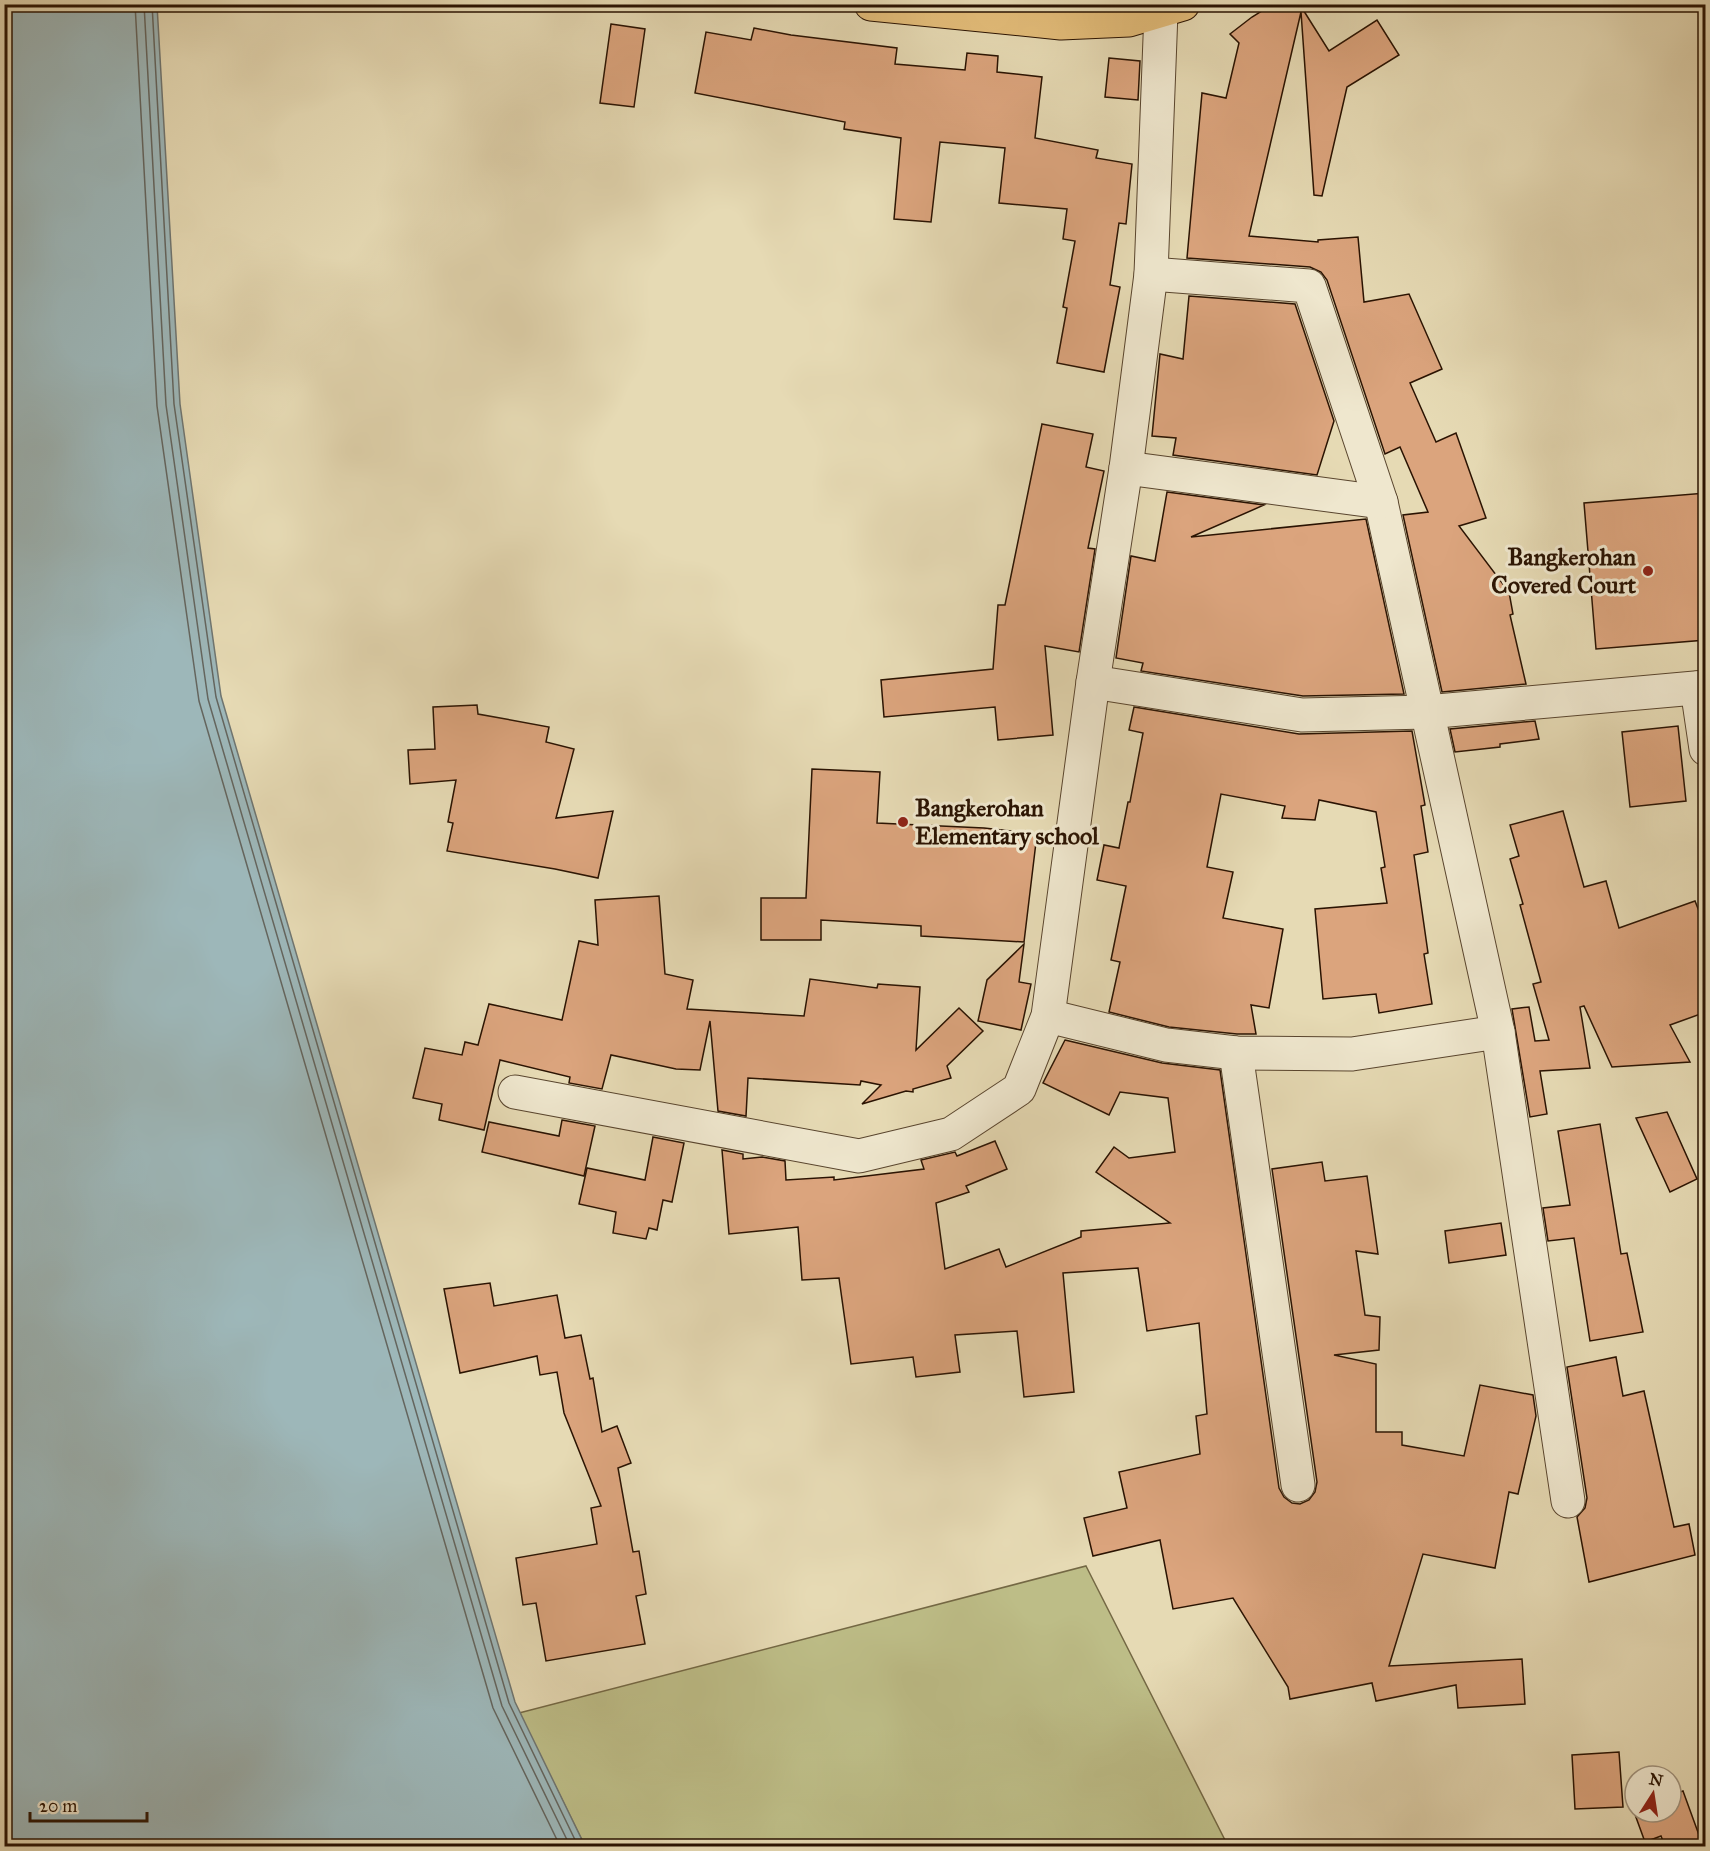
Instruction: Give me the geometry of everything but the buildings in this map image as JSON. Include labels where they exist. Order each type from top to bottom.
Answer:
[{"type":"main road","points":[[871,4],[1061,23],[1129,20],[1172,8]]},
{"type":"street","points":[[515,1092],[859,1156],[951,1134],[1019,1089],[1048,1016],[1093,682],[1126,468],[1151,274],[1172,8]]},
{"type":"street","points":[[1151,274],[1309,286],[1381,502],[1498,1032],[1568,1501]]},
{"type":"street","points":[[1126,468],[1381,502]]},
{"type":"street","points":[[1093,682],[1302,715],[1426,712],[1701,688],[1706,748]]},
{"type":"street","points":[[1048,1016],[1166,1045],[1236,1053],[1352,1054],[1498,1032]]},
{"type":"street","points":[[1236,1053],[1298,1485]]},
{"type":"green space","points":[[1086,1566],[1228,1846],[585,1846],[519,1713]]},
{"type":"water","points":[[5,4],[157,5],[180,404],[221,696],[515,1702],[585,1846],[5,1846]]},
{"type":"place","name":"Bangkerohan Covered Court","points":[[1648,571]]},
{"type":"place","name":"Bangkerohan Elementary school","points":[[903,822]]}]
